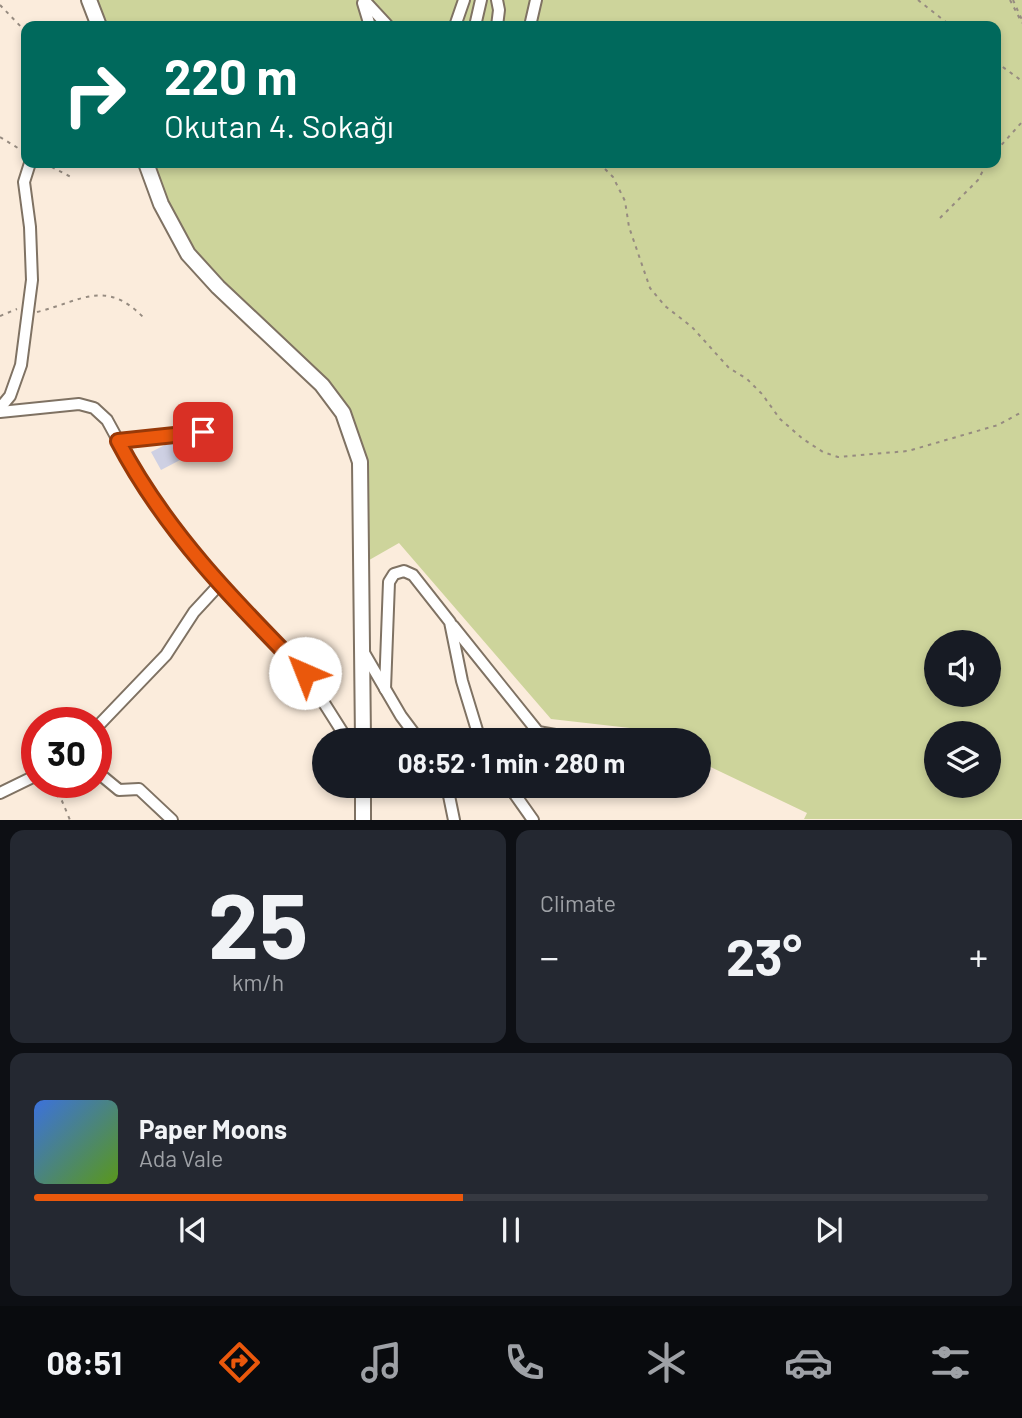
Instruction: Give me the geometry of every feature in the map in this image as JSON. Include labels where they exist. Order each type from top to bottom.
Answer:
[{"type":"main road","points":[[89,0],[97,21]]},
{"type":"main road","points":[[148,168],[160,204],[188,254],[218,287],[322,385],[343,413],[360,462],[363,728]]},
{"type":"main road","points":[[363,798],[363,820]]},
{"type":"street","points":[[363,0],[369,21]]},
{"type":"street","points":[[363,0],[383,21]]},
{"type":"street","points":[[456,21],[464,0]]},
{"type":"street","points":[[476,21],[481,0]]},
{"type":"street","points":[[498,0],[498,21]]},
{"type":"street","points":[[531,21],[537,0]]},
{"type":"street","points":[[0,410],[10,396],[21,365],[32,280],[30,227],[24,182],[28,168]]},
{"type":"street","points":[[0,410],[79,404],[87,405],[101,413],[161,513],[219,584],[305,673],[340,728]]},
{"type":"street","points":[[118,441],[203,432]]},
{"type":"street","points":[[385,689],[388,587],[394,574],[404,571],[413,575],[535,728]]},
{"type":"street","points":[[112,711],[166,655],[194,612],[219,584]]},
{"type":"street","points":[[450,622],[462,681],[476,728]]},
{"type":"street","points":[[362,648],[410,728]]},
{"type":"street","points":[[0,793],[21,783]]},
{"type":"street","points":[[112,785],[118,790],[139,789],[172,820]]},
{"type":"street","points":[[449,798],[454,820]]},
{"type":"street","points":[[517,798],[533,820]]},
{"type":"path","points":[[918,0],[945,21]]},
{"type":"path","points":[[1012,0],[1022,22]]},
{"type":"path","points":[[0,5],[21,27]]},
{"type":"path","points":[[1001,66],[1022,81]]},
{"type":"path","points":[[1001,145],[1022,122]]},
{"type":"path","points":[[0,137],[21,150]]},
{"type":"path","points":[[54,168],[71,177]]},
{"type":"path","points":[[604,168],[613,177],[625,201],[629,227],[650,288],[666,306],[692,327],[729,368],[747,379],[762,394],[780,419],[823,452],[838,457],[908,451],[998,425],[1022,412]]},
{"type":"path","points":[[940,219],[978,180],[984,168]]},
{"type":"path","points":[[0,316],[55,308],[82,296],[99,294],[116,297],[132,305],[144,318]]},
{"type":"path","points":[[59,798],[70,820]]},
{"type":"green space","points":[[91,0],[1022,0],[1022,819],[804,819],[807,813],[711,767],[711,728],[630,728],[551,719],[399,543],[364,563],[362,467],[341,414],[200,269],[150,168],[1001,168],[1001,21],[97,21]]},
{"type":"building","points":[[174,443],[182,459],[161,470],[151,452]]},
{"type":"route","points":[[203,432],[118,441],[143,486],[179,537],[219,584],[305,673]]}]
